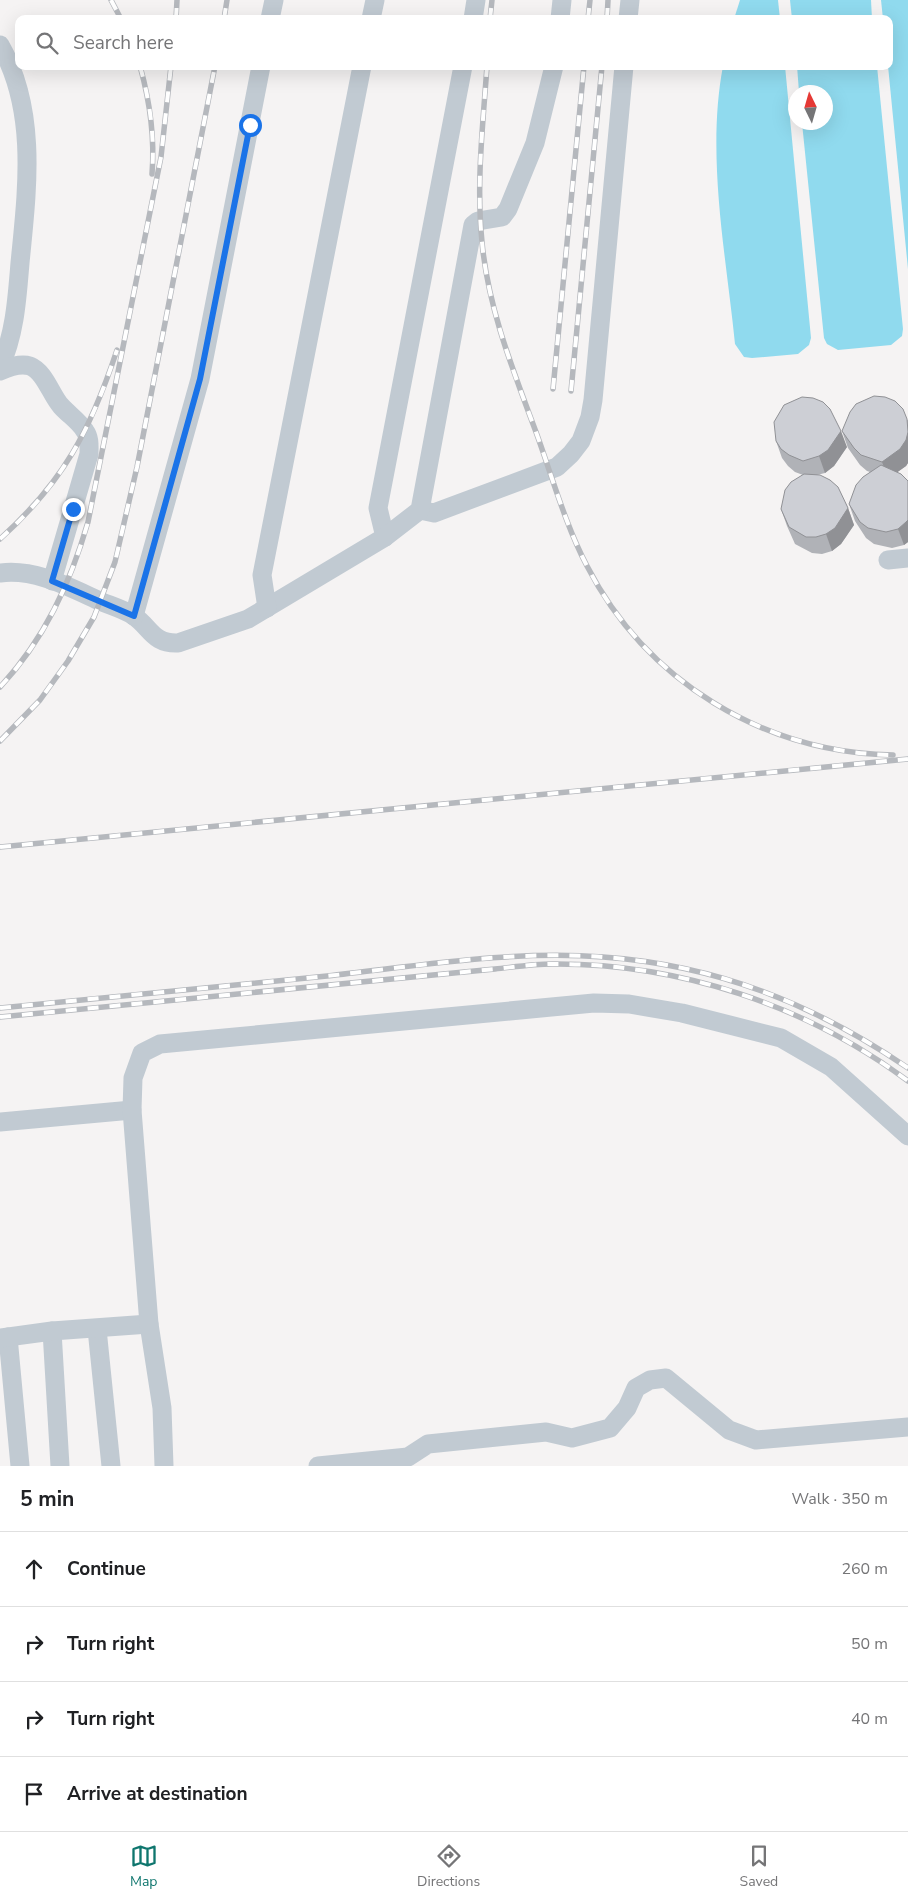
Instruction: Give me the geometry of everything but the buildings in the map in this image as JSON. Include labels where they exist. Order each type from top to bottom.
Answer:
[{"type":"lane","points":[[271,15],[274,0]]},
{"type":"lane","points":[[373,15],[375,0]]},
{"type":"lane","points":[[474,15],[476,0]]},
{"type":"lane","points":[[560,15],[562,0]]},
{"type":"lane","points":[[628,15],[630,0]]},
{"type":"lane","points":[[0,46],[18,88],[25,122],[28,181],[14,328],[0,369]]},
{"type":"lane","points":[[134,616],[200,379],[260,70]]},
{"type":"lane","points":[[267,608],[262,576],[361,70]]},
{"type":"lane","points":[[385,537],[378,508],[462,70]]},
{"type":"lane","points":[[0,573],[12,571],[52,581],[134,616],[155,638],[167,644],[178,643],[248,619],[385,537],[420,510],[473,225],[478,221],[502,216],[508,209],[535,143],[553,70]]},
{"type":"lane","points":[[420,510],[434,513],[549,471],[571,454],[585,432],[593,400],[624,70]]},
{"type":"lane","points":[[0,369],[20,365],[30,366],[38,372],[56,400],[76,420],[88,439],[89,454],[52,581]]},
{"type":"lane","points":[[888,560],[908,558]]},
{"type":"lane","points":[[164,1466],[162,1408],[150,1324],[132,1110],[133,1078],[142,1052],[160,1044],[594,1003],[629,1004],[682,1013],[781,1038],[831,1067],[908,1136]]},
{"type":"lane","points":[[0,1122],[132,1110]]},
{"type":"lane","points":[[20,1466],[4,1338],[52,1331],[150,1324]]},
{"type":"lane","points":[[97,1329],[112,1466]]},
{"type":"lane","points":[[52,1331],[60,1466]]},
{"type":"lane","points":[[318,1466],[408,1457],[428,1444],[546,1432],[572,1438],[610,1428],[627,1408],[636,1388],[650,1380],[666,1378],[729,1430],[756,1440],[908,1427]]},
{"type":"water","points":[[740,0],[778,0],[780,15],[735,15]]},
{"type":"water","points":[[790,0],[871,0],[872,15],[792,15]]},
{"type":"water","points":[[881,0],[908,0],[908,269],[888,70],[893,70],[893,15],[883,15]]},
{"type":"water","points":[[722,70],[785,70],[788,130],[791,130],[811,338],[809,345],[798,354],[744,357],[735,344],[719,205],[716,135]]},
{"type":"water","points":[[797,70],[877,70],[903,329],[902,336],[891,345],[838,350],[827,344],[824,338],[803,130],[833,130],[833,85],[798,85]]},
{"type":"railway","points":[[111,0],[119,15]]},
{"type":"railway","points":[[176,15],[177,0]]},
{"type":"railway","points":[[225,15],[227,0]]},
{"type":"railway","points":[[490,15],[492,0]]},
{"type":"railway","points":[[588,15],[590,0]]},
{"type":"railway","points":[[607,15],[608,0]]},
{"type":"railway","points":[[141,70],[151,120],[152,174]]},
{"type":"railway","points":[[0,687],[30,650],[54,610],[73,567],[88,522],[161,157],[171,70]]},
{"type":"railway","points":[[0,741],[40,700],[68,661],[94,617],[115,562],[137,467],[214,70]]},
{"type":"railway","points":[[487,70],[480,198],[480,220],[485,267],[496,315],[510,362],[565,517],[587,566],[612,607],[642,644],[676,676],[714,703],[755,725],[799,741],[845,751],[893,755]]},
{"type":"railway","points":[[553,389],[584,70]]},
{"type":"railway","points":[[571,391],[602,70]]},
{"type":"railway","points":[[0,539],[41,496],[58,475],[72,453],[96,406],[117,350]]},
{"type":"railway","points":[[0,847],[908,759]]},
{"type":"railway","points":[[0,1008],[500,957],[569,955],[603,957],[645,961],[686,969],[725,979],[763,992],[837,1025],[873,1045],[908,1068]]},
{"type":"railway","points":[[0,1017],[531,965],[600,966],[647,971],[694,981],[784,1010],[869,1054],[908,1081]]},
{"type":"route","points":[[73,509],[52,581],[134,616],[200,379],[250,125]]}]
